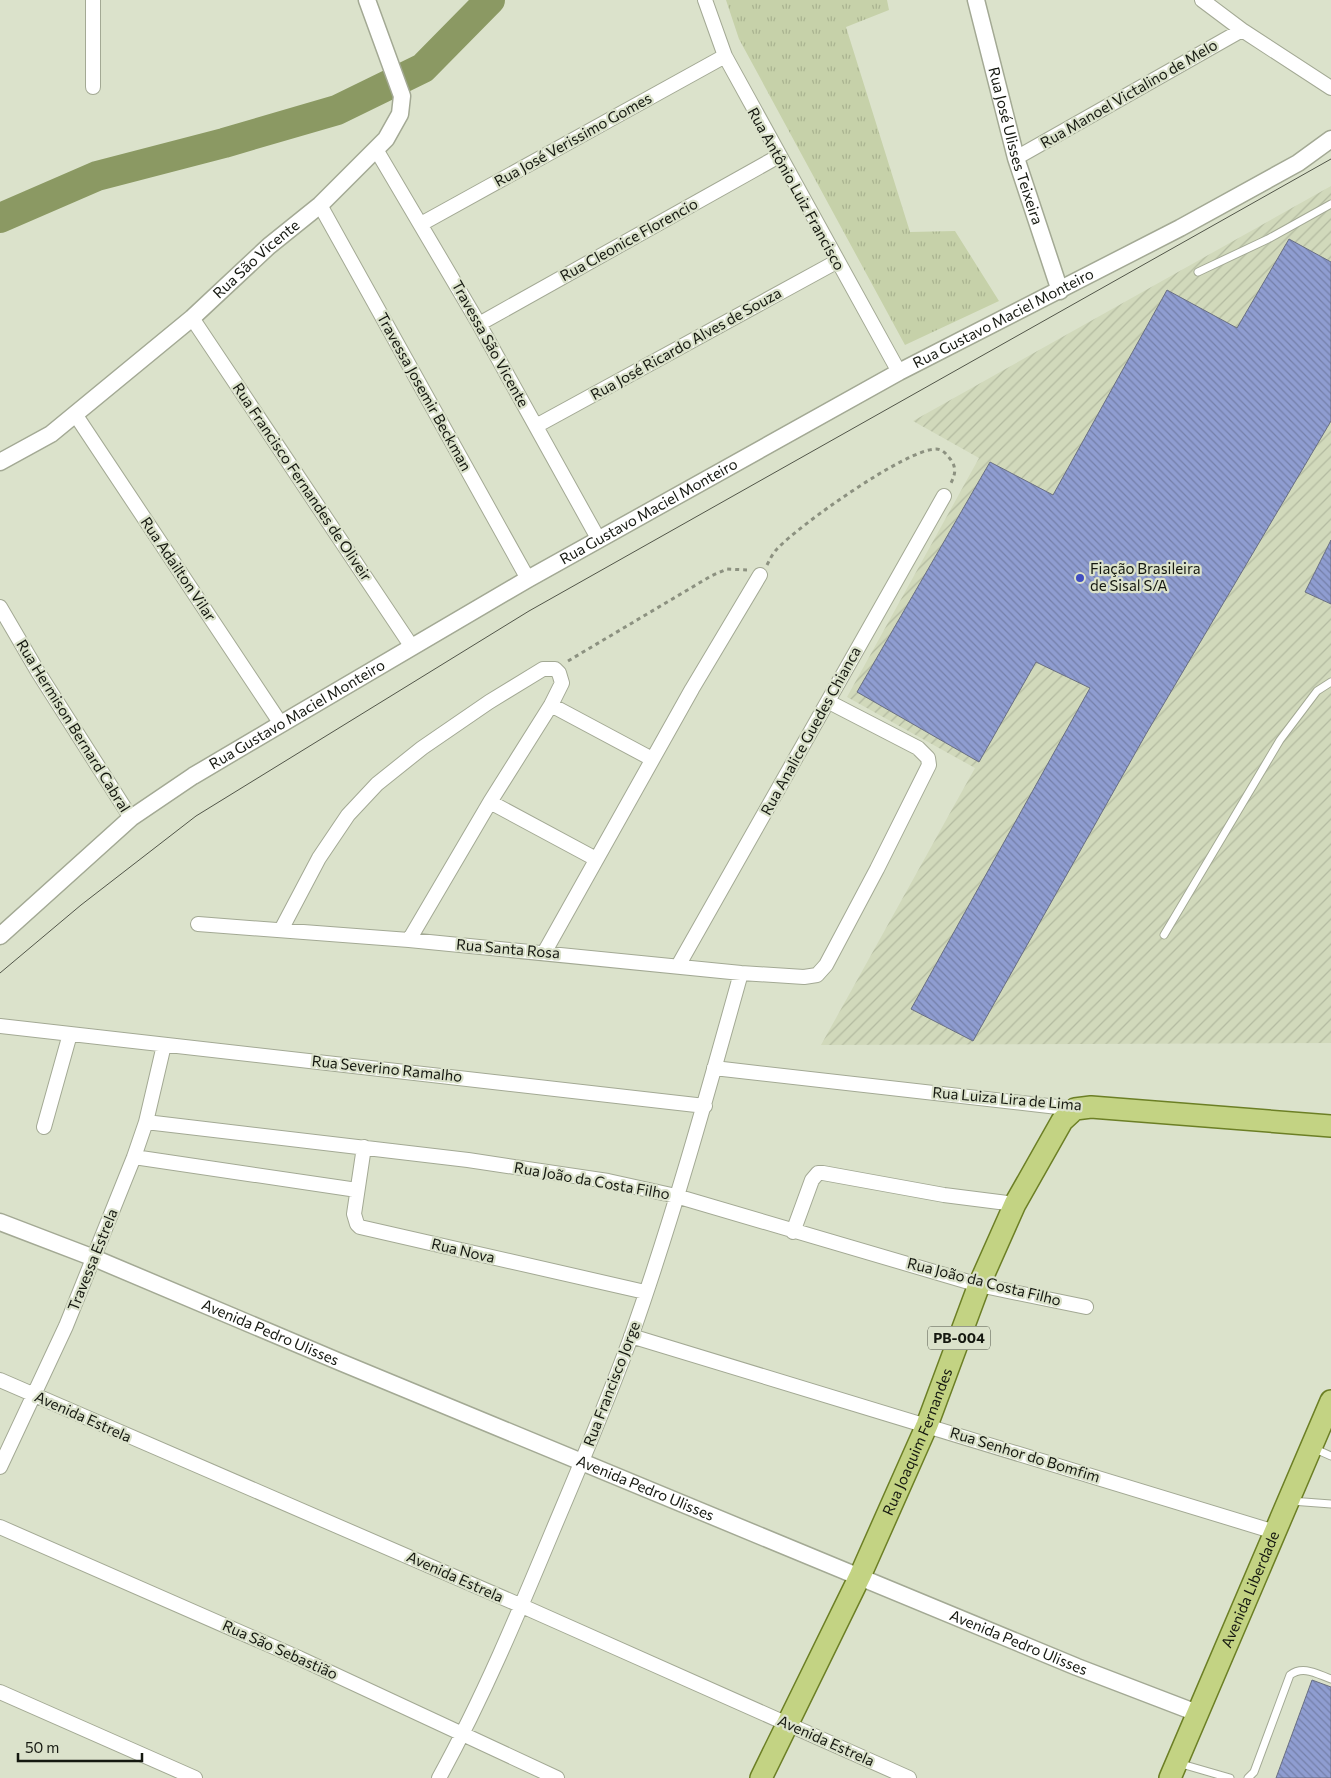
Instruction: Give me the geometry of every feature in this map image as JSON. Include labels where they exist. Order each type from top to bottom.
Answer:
[{"type":"main road","name":"Rua Luiza Lira de Lima","points":[[1075,1109],[1101,1107],[1331,1126]]},
{"type":"main road","name":"Rua Joaquim Fernandes","points":[[760,1778],[860,1576],[927,1425],[979,1285],[1015,1204],[1062,1122],[1075,1109]]},
{"type":"main road","name":"Avenida Liberdade","points":[[1173,1770],[1331,1401]]},
{"type":"street","points":[[92,87],[93,0]]},
{"type":"street","name":"Rua São Vicente","points":[[0,462],[51,434],[192,318],[269,246],[320,204],[376,150],[396,125],[400,114],[402,96],[392,74],[367,0]]},
{"type":"street","name":"Rua Antônio Luiz Francisco","points":[[705,0],[724,56],[898,372]]},
{"type":"street","name":"Rua José Ulisses Teixeira","points":[[976,0],[1016,158],[1060,291]]},
{"type":"street","points":[[1202,0],[1242,30],[1331,88]]},
{"type":"street","name":"Rua Manoel Victalino de Melo","points":[[1016,158],[1242,30]]},
{"type":"street","name":"Rua José Verissimo Gomes","points":[[421,224],[724,56]]},
{"type":"street","name":"Rua Gustavo Maciel Monteiro","points":[[0,936],[131,818],[193,776],[528,579],[898,372],[1060,291],[1180,228],[1290,167],[1331,139]]},
{"type":"street","name":"Travessa São Vicente","points":[[376,150],[479,324],[599,540]]},
{"type":"street","name":"Rua Cleonice Florencio","points":[[479,324],[779,156]]},
{"type":"street","name":"Travessa Josemir Beckman","points":[[320,204],[528,579]]},
{"type":"street","name":"Rua José Ricardo Alves de Souza","points":[[536,426],[836,262]]},
{"type":"street","name":"Rua Francisco Fernandes de Oliveir","points":[[192,318],[412,647]]},
{"type":"street","name":"Rua Adailton Vilar","points":[[75,414],[280,724]]},
{"type":"street","name":"Rua Analice Guedes Chianca","points":[[678,966],[944,496]]},
{"type":"street","points":[[544,953],[652,759],[760,575]]},
{"type":"street","name":"Rua Hermison Bernard Cabral","points":[[0,607],[38,672],[131,818]]},
{"type":"street","points":[[281,930],[319,858],[348,815],[377,784],[422,748],[489,702],[543,669],[555,669],[560,673],[562,683],[551,706],[490,802],[409,940]]},
{"type":"street","name":"Rua Santa Rosa","points":[[198,924],[409,940],[741,973],[804,977],[817,975],[826,965],[929,765],[928,758],[918,748],[829,702]]},
{"type":"street","points":[[551,706],[652,759]]},
{"type":"street","points":[[490,802],[596,859]]},
{"type":"street","name":"Rua Francisco Jorge","points":[[439,1778],[463,1734],[522,1606],[631,1336],[705,1106],[741,973]]},
{"type":"street","name":"Rua Severino Ramalho","points":[[0,1026],[705,1106]]},
{"type":"street","points":[[44,1127],[70,1034]]},
{"type":"street","name":"Travessa Estrela","points":[[0,1467],[34,1396],[94,1258],[134,1157],[146,1122],[164,1045]]},
{"type":"street","name":"Rua Luiza Lira de Lima","points":[[714,1068],[1075,1109]]},
{"type":"street","name":"Rua João da Costa Filho","points":[[146,1122],[364,1147],[608,1181],[676,1196],[793,1232],[979,1285],[1086,1307]]},
{"type":"street","name":"Rua Nova","points":[[364,1147],[354,1214],[360,1227],[645,1292]]},
{"type":"street","points":[[134,1157],[357,1190]]},
{"type":"street","points":[[793,1232],[812,1180],[823,1172],[944,1195],[1015,1204]]},
{"type":"street","name":"Avenida Pedro Ulisses","points":[[0,1222],[94,1258],[1077,1667],[1197,1713]]},
{"type":"street","name":"Rua Senhor do Bomfim","points":[[631,1336],[1275,1532]]},
{"type":"street","name":"Avenida Estrela","points":[[0,1380],[522,1606],[909,1778]]},
{"type":"street","name":"Rua São Sebastião","points":[[0,1528],[281,1650],[557,1778]]},
{"type":"street","points":[[0,1692],[195,1778]]},
{"type":"lane","points":[[1198,272],[1276,235],[1331,204]]},
{"type":"lane","points":[[1164,935],[1280,740],[1317,691],[1331,682]]},
{"type":"lane","points":[[1311,1448],[1331,1456]]},
{"type":"lane","points":[[1288,1501],[1331,1504]]},
{"type":"lane","points":[[1248,1778],[1254,1772],[1290,1675],[1296,1670],[1304,1669],[1331,1679]]},
{"type":"lane","points":[[1173,1770],[1230,1778]]},
{"type":"path","points":[[555,669],[727,569],[742,569],[760,575],[777,549],[808,522],[865,484],[916,455],[936,449],[947,454],[954,465],[955,475],[944,496]]},
{"type":"shaded area","points":[[1331,186],[1331,1043],[821,1045],[975,768],[847,697],[979,458],[913,421]]},
{"type":"green space","points":[[726,0],[887,0],[889,10],[846,27],[910,232],[955,231],[999,301],[905,345],[739,39]]},
{"type":"building","name":"Fiação Brasileira de Sisal S/A","points":[[1289,239],[1331,262],[1331,421],[1146,734],[973,1041],[911,1009],[1090,688],[1036,662],[979,762],[857,692],[990,462],[1053,495],[1167,290],[1237,328]]},
{"type":"building","points":[[1331,540],[1331,604],[1305,592]]},
{"type":"building","points":[[1312,1680],[1331,1687],[1331,1778],[1276,1778]]},
{"type":"waterway","points":[[0,218],[97,176],[224,143],[337,110],[423,68],[490,0]]},
{"type":"tram line","points":[[0,973],[81,905],[196,816],[529,611],[1331,159]]},
{"type":"place","name":"Fiação Brasileira de Sisal S/A","points":[[1080,578]]}]
